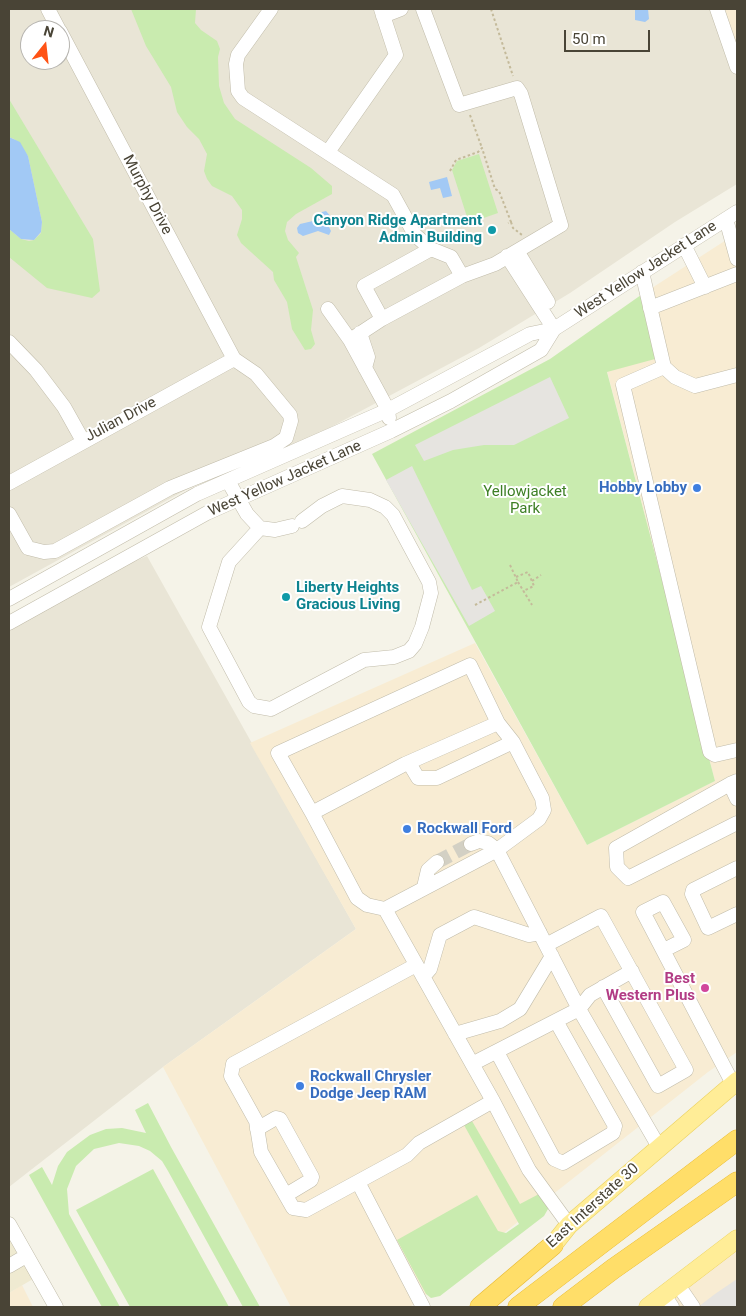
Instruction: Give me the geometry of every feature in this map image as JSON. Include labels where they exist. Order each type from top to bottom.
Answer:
[{"type":"highway","points":[[518,1307],[737,1140]]},
{"type":"highway","points":[[563,1307],[613,1269],[737,1182]]},
{"type":"highway","points":[[480,1307],[553,1245]]},
{"type":"main road","name":"East Interstate 30","points":[[468,1307],[553,1245],[568,1225],[735,1082]]},
{"type":"main road","points":[[648,1307],[671,1296],[737,1239]]},
{"type":"street","name":"Murphy Drive","points":[[48,9],[54,20]]},
{"type":"street","points":[[270,9],[238,55],[236,64],[238,91],[243,98],[393,195],[415,235],[431,249],[451,258],[462,276]]},
{"type":"street","points":[[328,152],[396,55],[382,12],[401,9]]},
{"type":"street","points":[[355,337],[382,319],[462,276],[495,264],[561,225],[521,94],[516,88],[459,105],[423,9]]},
{"type":"street","points":[[718,9],[737,67]]},
{"type":"street","name":"Murphy Drive","points":[[70,50],[234,359]]},
{"type":"street","points":[[732,215],[736,251]]},
{"type":"street","name":"West Yellow Jacket Lane","points":[[9,599],[197,494],[388,410],[530,334],[558,326],[732,215]]},
{"type":"street","points":[[684,244],[705,287]]},
{"type":"street","points":[[382,319],[364,286],[431,249]]},
{"type":"street","points":[[517,251],[558,326]]},
{"type":"street","points":[[642,272],[664,367],[675,377],[695,386],[737,375]]},
{"type":"street","points":[[650,308],[737,274]]},
{"type":"street","points":[[328,309],[355,337],[368,357],[364,368],[388,410],[391,431]]},
{"type":"street","name":"West Yellow Jacket Lane","points":[[9,623],[180,527],[391,431],[451,401],[541,350],[558,326]]},
{"type":"street","points":[[9,342],[36,370],[58,399],[83,441]]},
{"type":"street","points":[[9,514],[28,548],[44,552],[55,552],[170,488],[274,446],[286,438],[290,430],[290,415],[256,374],[234,359]]},
{"type":"street","name":"Julian Drive","points":[[10,479],[234,359]]},
{"type":"street","points":[[664,367],[623,385],[710,752],[715,755],[737,750]]},
{"type":"street","points":[[228,481],[238,499],[260,528],[275,530],[297,524],[342,496],[370,500],[385,507],[393,515],[429,582],[431,593],[422,627],[409,652],[394,657],[364,660],[271,709],[254,706],[249,702],[209,627],[229,562],[260,528]]},
{"type":"street","points":[[470,665],[498,722],[513,742],[542,798],[544,810],[539,819],[497,850],[385,909],[367,905],[357,898],[278,753],[470,665]]},
{"type":"street","points":[[312,813],[409,763],[498,722]]},
{"type":"street","points":[[409,763],[418,778],[437,778],[513,742]]},
{"type":"street","points":[[737,799],[733,782],[616,848],[616,867],[628,878],[737,823]]},
{"type":"street","points":[[472,844],[479,841],[488,843],[497,850],[579,1009],[660,1147]]},
{"type":"street","points":[[424,887],[428,870],[437,862]]},
{"type":"street","points":[[737,868],[693,890],[692,894],[708,928],[737,914]]},
{"type":"street","points":[[385,909],[493,1101],[529,1170],[568,1225]]},
{"type":"street","points":[[455,1034],[500,1021],[520,1009],[546,945],[601,916],[686,1070],[658,1086],[603,987]]},
{"type":"street","points":[[493,1101],[419,1143],[407,1155],[306,1210],[293,1208],[261,1152],[256,1121],[231,1076],[233,1064],[420,971],[430,969],[440,935],[474,917],[529,935],[546,945]]},
{"type":"street","points":[[664,950],[735,1082]]},
{"type":"street","points":[[472,1064],[579,1009],[590,995],[632,971]]},
{"type":"street","points":[[496,1052],[554,1159],[563,1163],[613,1133],[615,1126],[556,1021]]},
{"type":"street","points":[[257,1129],[276,1118],[280,1119],[312,1177],[311,1180],[286,1195]]},
{"type":"street","points":[[358,1182],[423,1307]]},
{"type":"street","points":[[9,1224],[56,1307]]},
{"type":"street","points":[[9,1266],[26,1256]]},
{"type":"street","points":[[671,1296],[693,1307]]},
{"type":"path","points":[[491,9],[516,88]]},
{"type":"path","points":[[466,102],[495,189],[499,191],[510,223],[517,251]]},
{"type":"path","points":[[450,171],[456,160],[478,152],[482,148]]},
{"type":"path","points":[[510,565],[532,605]]},
{"type":"path","points":[[516,577],[528,572],[534,586],[523,591]]},
{"type":"path","points":[[532,581],[541,575]]},
{"type":"path","points":[[475,605],[518,582]]},
{"type":"shaded area","points":[[9,9],[725,9],[737,47],[737,184],[675,222],[570,293],[479,348],[316,435],[193,486],[9,587]]},
{"type":"shaded area","points":[[725,9],[737,9],[737,47]]},
{"type":"shaded area","points":[[737,233],[737,1052],[708,1072],[410,1307],[291,1307],[163,1067],[356,929],[250,743],[475,643],[587,845],[715,781],[607,371],[641,295]]},
{"type":"shaded area","points":[[550,377],[569,418],[514,445],[484,445],[453,450],[424,461],[415,445]]},
{"type":"shaded area","points":[[412,466],[472,590],[481,586],[495,611],[469,626],[386,480]]},
{"type":"shaded area","points":[[147,556],[356,929],[163,1067],[9,1187],[9,628],[108,573]]},
{"type":"shaded area","points":[[9,1234],[33,1279],[9,1293]]},
{"type":"shaded area","points":[[737,1247],[737,1307],[662,1307],[703,1271]]},
{"type":"shaded area","points":[[737,1279],[737,1307],[698,1307],[715,1294]]},
{"type":"shaded area","points":[[22,1285],[33,1307],[9,1307],[9,1293]]},
{"type":"green space","points":[[131,9],[196,9],[195,23],[201,30],[217,41],[220,49],[218,57],[219,86],[224,103],[235,119],[311,168],[332,186],[332,194],[296,214],[287,222],[285,231],[288,240],[299,253],[296,257],[313,310],[311,330],[315,344],[311,349],[305,350],[292,329],[287,302],[274,280],[273,272],[241,243],[237,235],[242,219],[242,210],[232,196],[212,186],[207,179],[204,171],[207,154],[199,139],[187,127],[177,112],[171,87],[146,46]]},
{"type":"green space","points":[[9,99],[93,239],[100,291],[92,298],[47,288],[9,257],[9,229],[21,239],[34,240],[41,233],[42,222],[28,156],[14,139],[9,137]]},
{"type":"green space","points":[[479,154],[498,213],[475,221],[467,217],[452,170],[457,161]]},
{"type":"green space","name":"Yellowjacket Park","points":[[641,295],[655,359],[607,372],[715,781],[587,845],[372,454],[550,359]]},
{"type":"green space","points":[[148,1103],[260,1307],[243,1307],[168,1171],[162,1161],[150,1151],[139,1146],[119,1143],[94,1149],[76,1166],[67,1189],[69,1214],[120,1307],[102,1307],[29,1175],[42,1167],[52,1185],[58,1166],[67,1152],[90,1135],[106,1129],[122,1128],[146,1133],[135,1110]]},
{"type":"green space","points":[[472,1121],[520,1204],[539,1194],[549,1204],[548,1209],[544,1216],[440,1296],[431,1298],[426,1294],[397,1240],[477,1195],[498,1231],[506,1233],[519,1224],[464,1125]]},
{"type":"green space","points":[[153,1169],[229,1307],[130,1307],[76,1210]]},
{"type":"water","points":[[635,9],[648,9],[649,19],[645,22],[635,20]]},
{"type":"water","points":[[9,137],[20,142],[28,156],[42,222],[41,232],[34,240],[21,239],[9,229]]},
{"type":"water","points":[[447,177],[452,196],[443,198],[440,188],[431,190],[429,182]]},
{"type":"water","points":[[326,211],[332,218],[328,225],[331,231],[329,235],[318,231],[303,236],[298,233],[297,228],[300,224],[313,221],[322,212]]},
{"type":"tunnel","points":[[437,862],[471,844]]},
{"type":"place","name":"Canyon Ridge Apartment Admin Building","points":[[492,230]]},
{"type":"place","name":"Hobby Lobby","points":[[697,488]]},
{"type":"place","name":"Liberty Heights Gracious Living","points":[[286,597]]},
{"type":"place","name":"Rockwall Ford","points":[[407,829]]},
{"type":"place","name":"Best Western Plus","points":[[705,988]]},
{"type":"place","name":"Rockwall Chrysler Dodge Jeep RAM","points":[[300,1086]]}]
